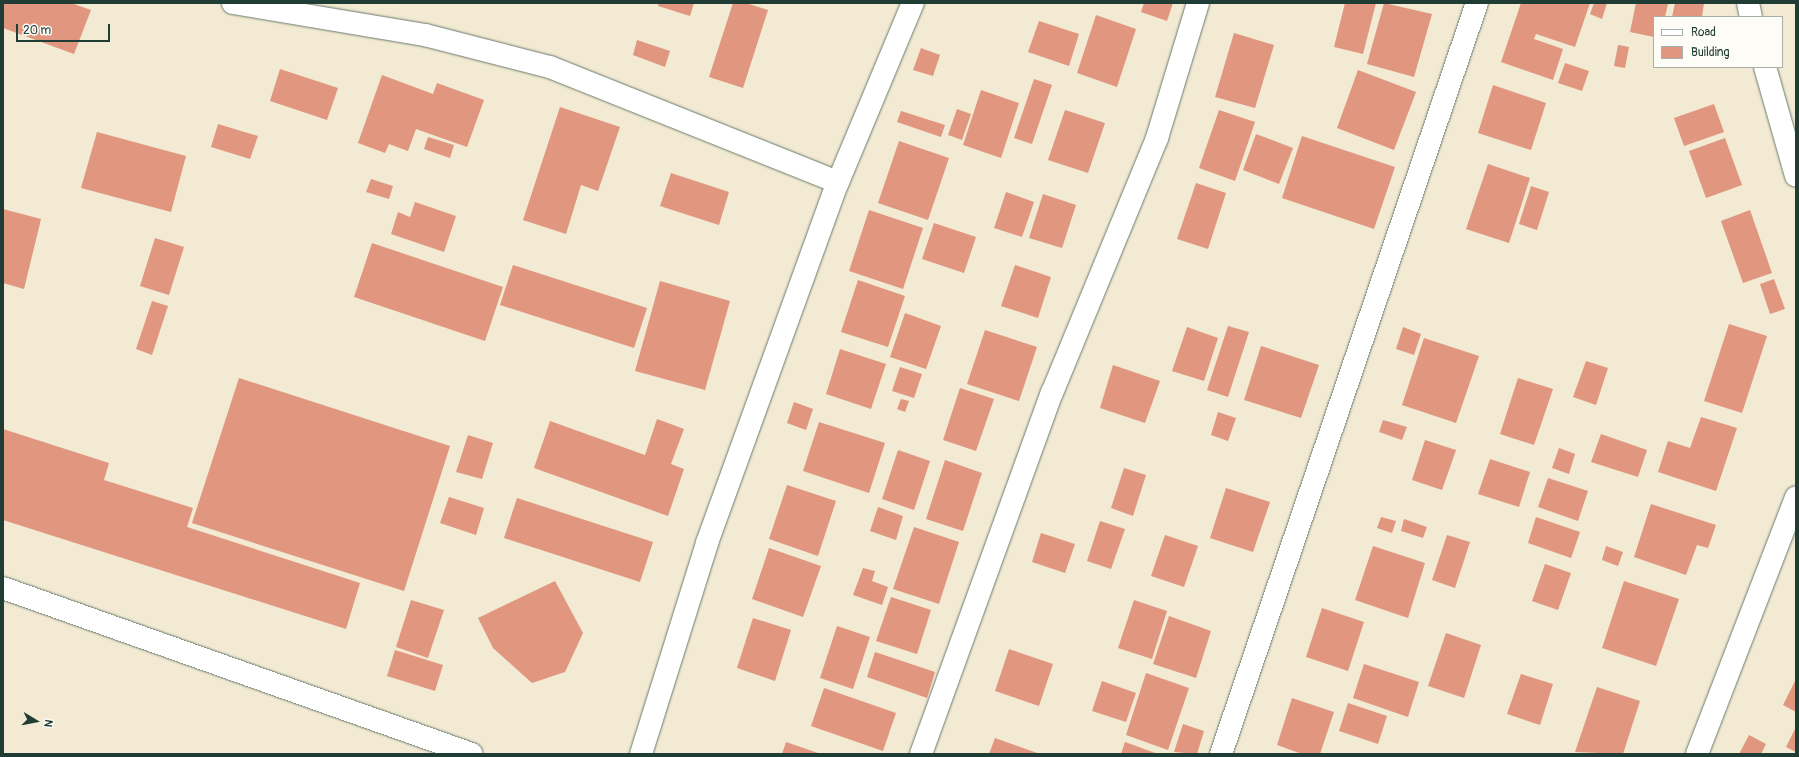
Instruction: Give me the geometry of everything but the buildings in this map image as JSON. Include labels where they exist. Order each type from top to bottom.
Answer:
[{"type":"street","points":[[233,3],[425,35],[550,67],[838,182]]},
{"type":"street","points":[[641,754],[707,543],[838,182],[913,3]]},
{"type":"street","points":[[921,754],[1052,393],[1157,138],[1198,3]]},
{"type":"street","points":[[1221,754],[1477,3]]},
{"type":"street","points":[[1748,3],[1751,16]]},
{"type":"street","points":[[1765,68],[1796,176]]},
{"type":"street","points":[[1697,754],[1794,510]]},
{"type":"street","points":[[3,588],[471,754]]}]
